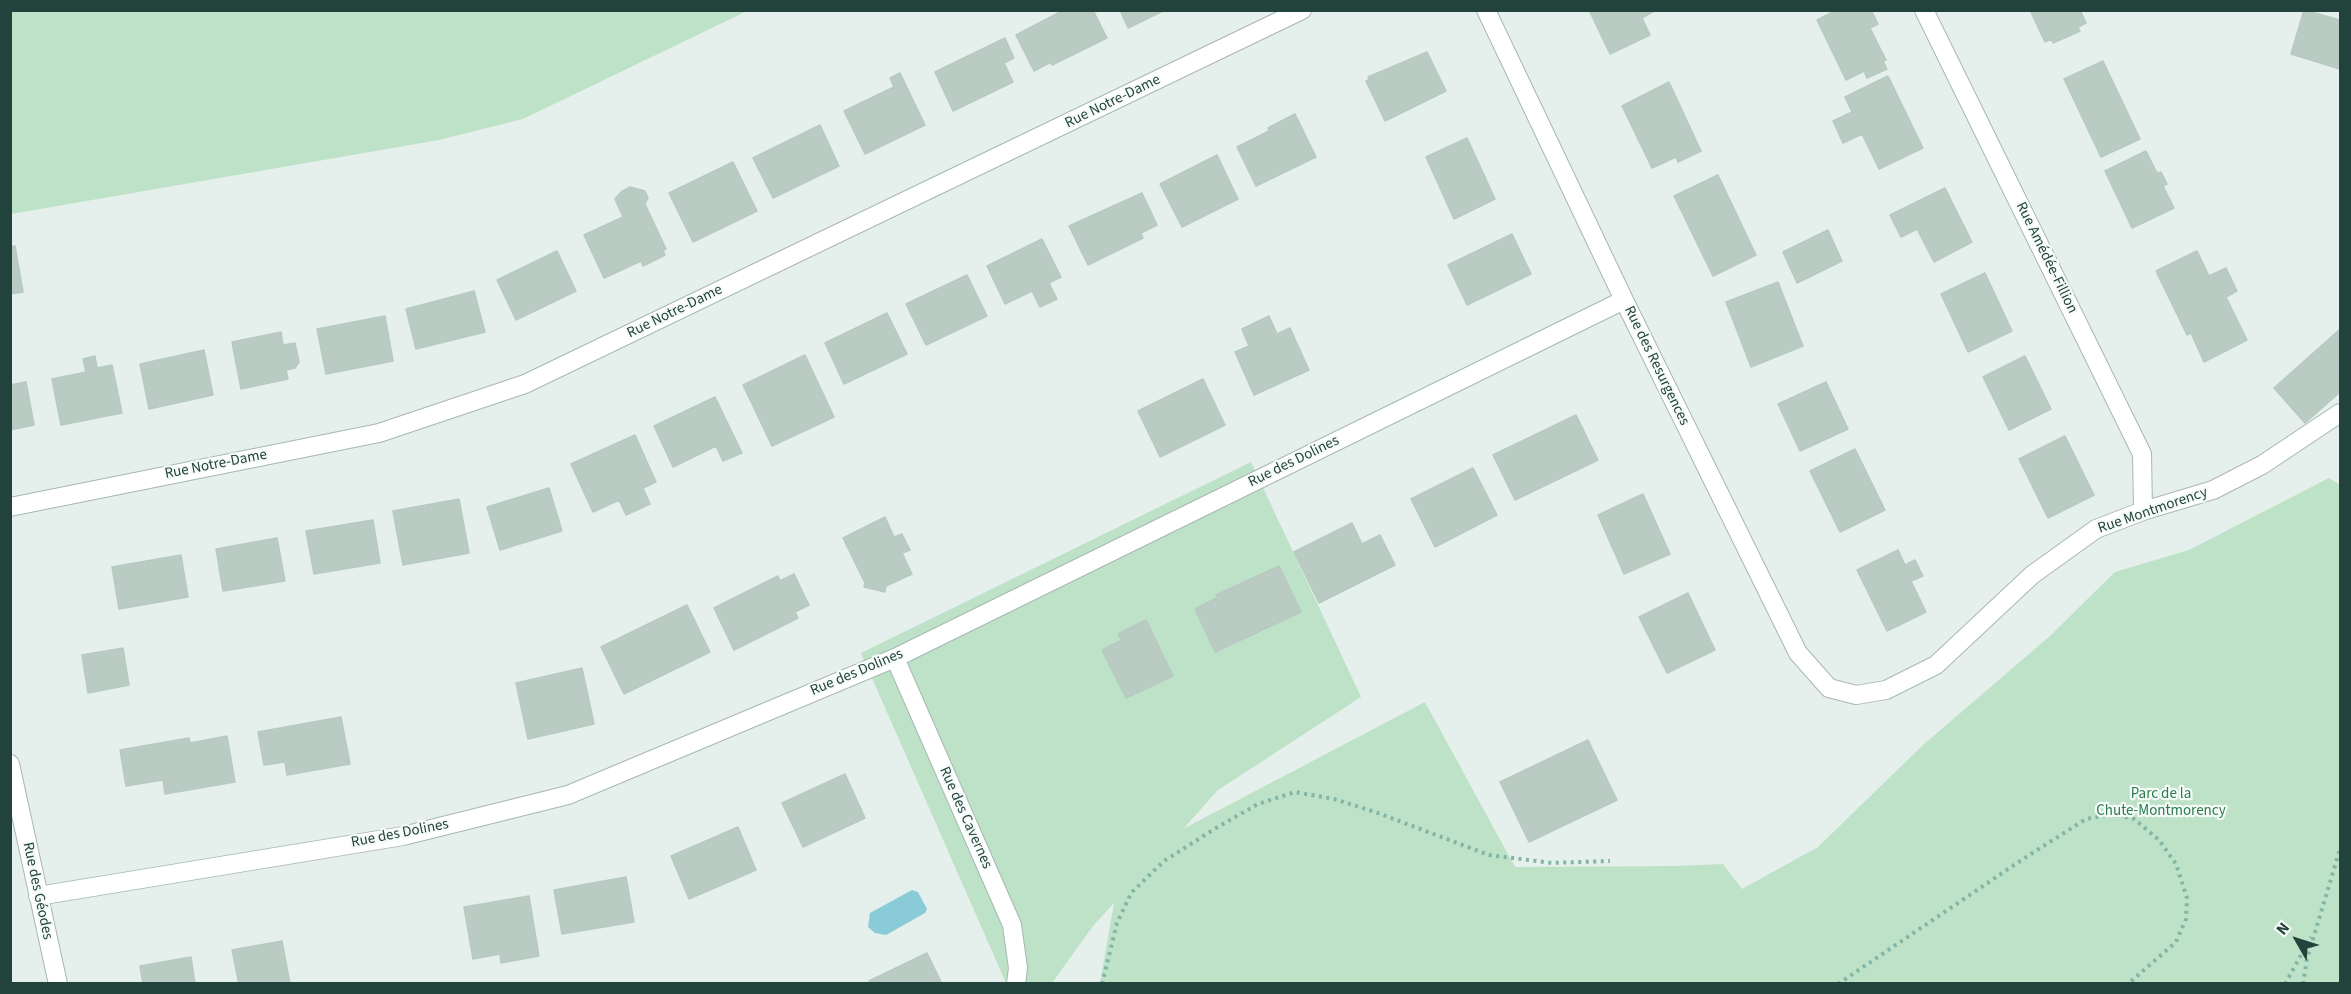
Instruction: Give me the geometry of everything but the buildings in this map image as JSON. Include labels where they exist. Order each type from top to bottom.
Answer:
[{"type":"street","name":"Rue Notre-Dame","points":[[10,507],[378,433],[525,384],[1302,10]]},
{"type":"street","name":"Rue des Resurgences","points":[[1486,10],[1624,300],[1798,653],[1829,688],[1856,695]]},
{"type":"street","name":"Rue Amédée-Fillion","points":[[1924,10],[2142,454],[2143,511]]},
{"type":"street","name":"Rue des Dolines","points":[[38,896],[403,836],[568,795],[895,658],[1624,300]]},
{"type":"street","name":"Rue Montmorency","points":[[1856,695],[1886,690],[1936,665],[2032,575],[2096,529],[2143,511],[2213,490],[2262,465],[2340,413]]},
{"type":"street","name":"Rue des Cavernes","points":[[895,658],[1012,925],[1018,968],[1016,984]]},
{"type":"street","name":"Rue des Géodes","points":[[10,764],[58,984]]},
{"type":"path","points":[[1102,984],[1117,923],[1131,893],[1164,861],[1216,828],[1258,804],[1295,792],[1334,799],[1378,813],[1489,855],[1552,863],[1610,861]]},
{"type":"path","points":[[1838,984],[2086,819],[2112,814],[2134,819],[2159,840],[2176,864],[2187,898],[2186,919],[2176,942],[2128,984]]},
{"type":"path","points":[[2303,984],[2307,959],[2340,849]]},
{"type":"path","points":[[2285,984],[2315,931]]},
{"type":"green space","points":[[11,10],[747,11],[523,119],[439,140],[11,214]]},
{"type":"green space","name":"Parc de la Chute-Montmorency","points":[[1251,462],[1361,697],[1218,790],[1183,829],[1425,702],[1515,867],[1723,864],[1742,889],[1818,847],[1923,745],[2050,636],[2115,572],[2189,550],[2329,478],[2340,485],[2340,983],[1100,983],[1114,903],[1093,926],[1052,983],[1006,983],[861,653]]},
{"type":"water","points":[[912,890],[918,892],[927,909],[925,913],[886,935],[875,933],[868,927],[870,913]]}]
